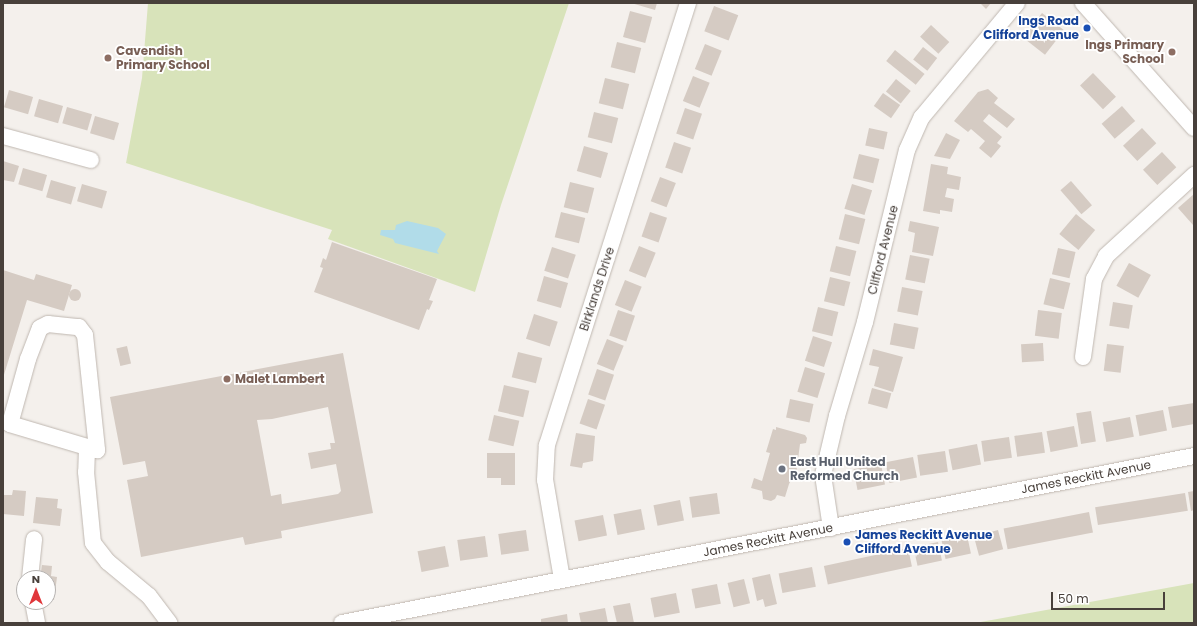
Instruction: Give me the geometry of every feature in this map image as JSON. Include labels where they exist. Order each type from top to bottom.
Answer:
[{"type":"street","name":"Birklands Drive","points":[[562,579],[545,480],[547,445],[688,3]]},
{"type":"street","name":"Clifford Avenue","points":[[831,528],[823,475],[837,416],[865,322],[907,150],[922,117],[1017,3]]},
{"type":"street","points":[[1084,3],[1194,128]]},
{"type":"street","points":[[3,136],[91,160]]},
{"type":"street","points":[[1083,357],[1094,279],[1106,256],[1194,175]]},
{"type":"street","points":[[48,324],[79,327],[86,335],[97,450],[87,449],[7,423],[40,328],[48,324]]},
{"type":"street","points":[[87,449],[86,472],[93,543],[108,562],[149,596],[169,623]]},
{"type":"street","name":"James Reckitt Avenue","points":[[342,623],[1194,456]]},
{"type":"street","points":[[31,570],[34,539]]},
{"type":"street","points":[[35,610],[37,623]]},
{"type":"green space","points":[[148,3],[569,3],[501,205],[475,292],[328,239],[332,230],[126,163],[142,78]]},
{"type":"green space","points":[[1194,583],[1194,623],[975,623]]},
{"type":"water","points":[[407,221],[438,228],[446,234],[437,251],[439,254],[395,243],[393,239],[380,235],[381,230],[395,230],[396,225]]},
{"type":"building","points":[[631,3],[657,3],[655,10]]},
{"type":"building","points":[[980,3],[991,3],[986,9]]},
{"type":"building","points":[[714,6],[738,15],[729,41],[704,31]]},
{"type":"building","points":[[630,11],[652,17],[645,43],[623,37]]},
{"type":"building","points":[[1042,13],[1064,30],[1045,55],[1023,37]]},
{"type":"building","points":[[931,25],[949,42],[938,54],[920,37]]},
{"type":"building","points":[[617,42],[641,48],[635,73],[611,67]]},
{"type":"building","points":[[705,44],[722,51],[712,76],[695,69]]},
{"type":"building","points":[[923,47],[937,58],[927,71],[913,60]]},
{"type":"building","points":[[895,50],[925,74],[916,85],[886,61]]},
{"type":"building","points":[[1093,73],[1116,97],[1103,109],[1080,86]]},
{"type":"building","points":[[693,76],[710,83],[700,108],[683,101]]},
{"type":"building","points":[[605,78],[629,84],[623,109],[599,103]]},
{"type":"building","points":[[896,79],[911,91],[901,103],[886,91]]},
{"type":"building","points":[[988,89],[998,98],[994,103],[1015,119],[1007,128],[989,114],[983,121],[1002,137],[997,143],[1001,146],[991,158],[979,148],[985,141],[971,129],[968,132],[954,121],[978,92]]},
{"type":"building","points":[[9,90],[33,97],[28,114],[4,107]]},
{"type":"building","points":[[883,93],[900,105],[891,118],[874,106]]},
{"type":"building","points":[[39,99],[63,106],[58,123],[34,116]]},
{"type":"building","points":[[1122,106],[1135,121],[1115,139],[1102,124]]},
{"type":"building","points":[[67,107],[92,114],[87,131],[62,123]]},
{"type":"building","points":[[685,108],[702,114],[693,139],[676,134]]},
{"type":"building","points":[[594,112],[618,118],[612,143],[588,137]]},
{"type":"building","points":[[95,116],[119,123],[114,140],[90,133]]},
{"type":"building","points":[[869,128],[888,132],[884,150],[865,146]]},
{"type":"building","points":[[1142,128],[1156,143],[1137,161],[1123,146]]},
{"type":"building","points":[[946,133],[960,140],[950,159],[934,156]]},
{"type":"building","points":[[674,142],[691,148],[682,173],[665,168]]},
{"type":"building","points":[[584,146],[608,153],[601,178],[577,171]]},
{"type":"building","points":[[1162,152],[1176,167],[1157,185],[1143,170]]},
{"type":"building","points":[[859,154],[879,159],[873,183],[853,178]]},
{"type":"building","points":[[3,161],[19,166],[14,182],[3,180]]},
{"type":"building","points":[[931,164],[948,167],[947,174],[961,177],[959,190],[947,188],[945,197],[954,199],[952,212],[940,210],[940,214],[923,211]]},
{"type":"building","points":[[23,168],[47,175],[42,191],[18,184]]},
{"type":"building","points":[[660,177],[676,183],[667,207],[651,201]]},
{"type":"building","points":[[51,180],[76,187],[71,204],[46,197]]},
{"type":"building","points":[[1071,181],[1092,205],[1081,214],[1060,190]]},
{"type":"building","points":[[570,182],[594,188],[588,213],[564,207]]},
{"type":"building","points":[[82,184],[107,191],[102,208],[77,201]]},
{"type":"building","points":[[852,184],[872,190],[864,215],[844,209]]},
{"type":"building","points":[[1194,194],[1194,224],[1193,225],[1178,208]]},
{"type":"building","points":[[561,212],[585,218],[579,243],[555,237]]},
{"type":"building","points":[[650,212],[667,218],[659,242],[642,237]]},
{"type":"building","points":[[845,214],[865,219],[859,244],[839,239]]},
{"type":"building","points":[[1076,214],[1095,230],[1078,250],[1059,234]]},
{"type":"building","points":[[910,221],[939,227],[933,256],[912,252],[915,233],[908,231]]},
{"type":"building","points":[[332,242],[437,279],[429,300],[433,301],[429,310],[427,309],[419,330],[314,292],[323,268],[320,267],[323,258],[326,260]]},
{"type":"building","points":[[639,246],[656,253],[646,278],[629,271]]},
{"type":"building","points":[[836,246],[856,251],[850,276],[830,271]]},
{"type":"building","points":[[552,247],[576,255],[568,279],[544,271]]},
{"type":"building","points":[[1058,248],[1076,252],[1069,278],[1052,274]]},
{"type":"building","points":[[910,255],[930,259],[925,283],[905,280]]},
{"type":"building","points":[[1129,263],[1151,275],[1138,298],[1116,286]]},
{"type":"building","points":[[3,270],[34,280],[36,274],[72,285],[64,311],[27,300],[3,378]]},
{"type":"building","points":[[544,276],[568,283],[561,308],[537,301]]},
{"type":"building","points":[[830,277],[850,282],[844,306],[824,301]]},
{"type":"building","points":[[1050,278],[1070,283],[1064,309],[1043,304]]},
{"type":"building","points":[[625,280],[642,287],[632,312],[615,305]]},
{"type":"building","points":[[902,287],[923,291],[918,316],[897,312]]},
{"type":"building","points":[[73,289],[77,289],[81,295],[77,301],[73,301],[69,297],[69,293]]},
{"type":"building","points":[[1113,302],[1133,305],[1129,329],[1109,326]]},
{"type":"building","points":[[818,307],[838,312],[832,336],[812,331]]},
{"type":"building","points":[[618,310],[635,316],[626,341],[609,336]]},
{"type":"building","points":[[1038,310],[1062,313],[1059,339],[1035,336]]},
{"type":"building","points":[[534,314],[558,322],[550,346],[526,339]]},
{"type":"building","points":[[894,323],[919,328],[914,349],[890,345]]},
{"type":"building","points":[[813,336],[832,342],[824,367],[805,361]]},
{"type":"building","points":[[607,339],[624,346],[614,371],[597,364]]},
{"type":"building","points":[[1043,343],[1044,361],[1022,362],[1021,344]]},
{"type":"building","points":[[1107,344],[1124,346],[1121,373],[1104,371]]},
{"type":"building","points":[[127,346],[131,364],[120,366],[116,348]]},
{"type":"building","points":[[873,349],[903,357],[893,392],[874,386],[879,367],[869,365]]},
{"type":"building","points":[[518,352],[542,358],[536,383],[512,377]]},
{"type":"building","points":[[343,353],[373,513],[281,531],[282,538],[245,545],[243,537],[141,557],[127,480],[148,476],[145,461],[123,465],[110,397]],"holes":[[[328,407],[335,443],[330,443],[331,449],[308,453],[311,469],[336,464],[341,491],[338,494],[282,504],[281,494],[271,496],[257,420],[272,419]]]},
{"type":"building","points":[[805,367],[825,373],[817,398],[797,392]]},
{"type":"building","points":[[597,369],[614,375],[605,400],[588,395]]},
{"type":"building","points":[[504,385],[529,391],[523,417],[498,411]]},
{"type":"building","points":[[872,388],[891,393],[887,409],[868,403]]},
{"type":"building","points":[[588,399],[605,405],[597,429],[580,424]]},
{"type":"building","points":[[790,399],[813,404],[810,423],[786,418]]},
{"type":"building","points":[[1194,403],[1194,424],[1172,428],[1168,407]]},
{"type":"building","points":[[1163,410],[1167,431],[1140,436],[1136,415]]},
{"type":"building","points":[[1091,411],[1096,442],[1081,444],[1076,413]]},
{"type":"building","points":[[494,415],[519,421],[513,446],[488,440]]},
{"type":"building","points":[[1130,417],[1134,437],[1106,442],[1103,422]]},
{"type":"building","points":[[1074,426],[1078,447],[1051,452],[1047,431]]},
{"type":"building","name":"East Hull United Reformed Church","points":[[776,427],[805,435],[807,438],[806,443],[800,444],[796,475],[794,474],[789,484],[785,497],[777,495],[775,499],[771,501],[763,499],[762,491],[751,488],[754,478],[762,481],[770,453],[766,452],[773,429],[776,430]]},
{"type":"building","points":[[1042,432],[1045,453],[1017,457],[1014,436]]},
{"type":"building","points":[[576,433],[595,436],[593,461],[583,463],[582,468],[570,466]]},
{"type":"building","points":[[1009,437],[1012,458],[984,462],[981,441]]},
{"type":"building","points":[[977,444],[981,465],[953,470],[949,450]]},
{"type":"building","points":[[945,451],[948,472],[920,476],[917,455]]},
{"type":"building","points":[[487,453],[515,453],[515,485],[501,485],[501,478],[487,478]]},
{"type":"building","points":[[913,457],[917,478],[890,483],[886,462]]},
{"type":"building","points":[[881,464],[885,485],[858,490],[854,469]]},
{"type":"building","points":[[13,490],[26,491],[24,516],[3,514],[3,495],[12,495]]},
{"type":"building","points":[[1194,491],[1194,510],[1191,511],[1188,492]]},
{"type":"building","points":[[717,493],[720,514],[692,518],[689,497]]},
{"type":"building","points":[[1185,493],[1188,511],[1098,525],[1095,507]]},
{"type":"building","points":[[36,497],[58,499],[57,508],[62,509],[60,526],[33,523]]},
{"type":"building","points":[[680,500],[684,521],[658,526],[653,505]]},
{"type":"building","points":[[641,509],[645,530],[618,535],[614,514]]},
{"type":"building","points":[[1089,512],[1093,533],[1008,549],[1004,529]]},
{"type":"building","points":[[603,515],[607,536],[579,541],[575,521]]},
{"type":"building","points":[[526,530],[529,551],[501,555],[498,534]]},
{"type":"building","points":[[998,530],[1003,549],[979,556],[974,536]]},
{"type":"building","points":[[967,535],[971,554],[946,559],[942,540]]},
{"type":"building","points":[[485,536],[488,557],[460,561],[457,540]]},
{"type":"building","points":[[938,542],[942,561],[917,566],[914,547]]},
{"type":"building","points":[[445,546],[449,567],[422,572],[418,551]]},
{"type":"building","points":[[908,548],[912,567],[828,584],[824,566]]},
{"type":"building","points":[[42,565],[52,566],[52,570],[41,570]]},
{"type":"building","points":[[812,567],[816,587],[782,593],[779,573]]},
{"type":"building","points":[[770,574],[777,604],[765,607],[763,599],[757,601],[752,578]]},
{"type":"building","points":[[744,579],[750,603],[734,607],[728,583]]},
{"type":"building","points":[[717,584],[721,604],[695,609],[691,589]]},
{"type":"building","points":[[676,593],[680,613],[654,618],[650,598]]},
{"type":"building","points":[[630,603],[634,623],[617,623],[613,606]]},
{"type":"building","points":[[605,608],[608,623],[581,623],[579,613]]},
{"type":"building","points":[[567,614],[568,623],[541,623],[541,619]]},
{"type":"place","name":"Ings Road Clifford Avenue","points":[[1087,28]]},
{"type":"place","name":"Ings Primary School","points":[[1172,52]]},
{"type":"place","name":"Cavendish Primary School","points":[[108,58]]},
{"type":"place","name":"Malet Lambert","points":[[227,379]]},
{"type":"place","name":"East Hull United Reformed Church","points":[[782,469]]},
{"type":"place","name":"James Reckitt Avenue Clifford Avenue","points":[[847,542]]}]
